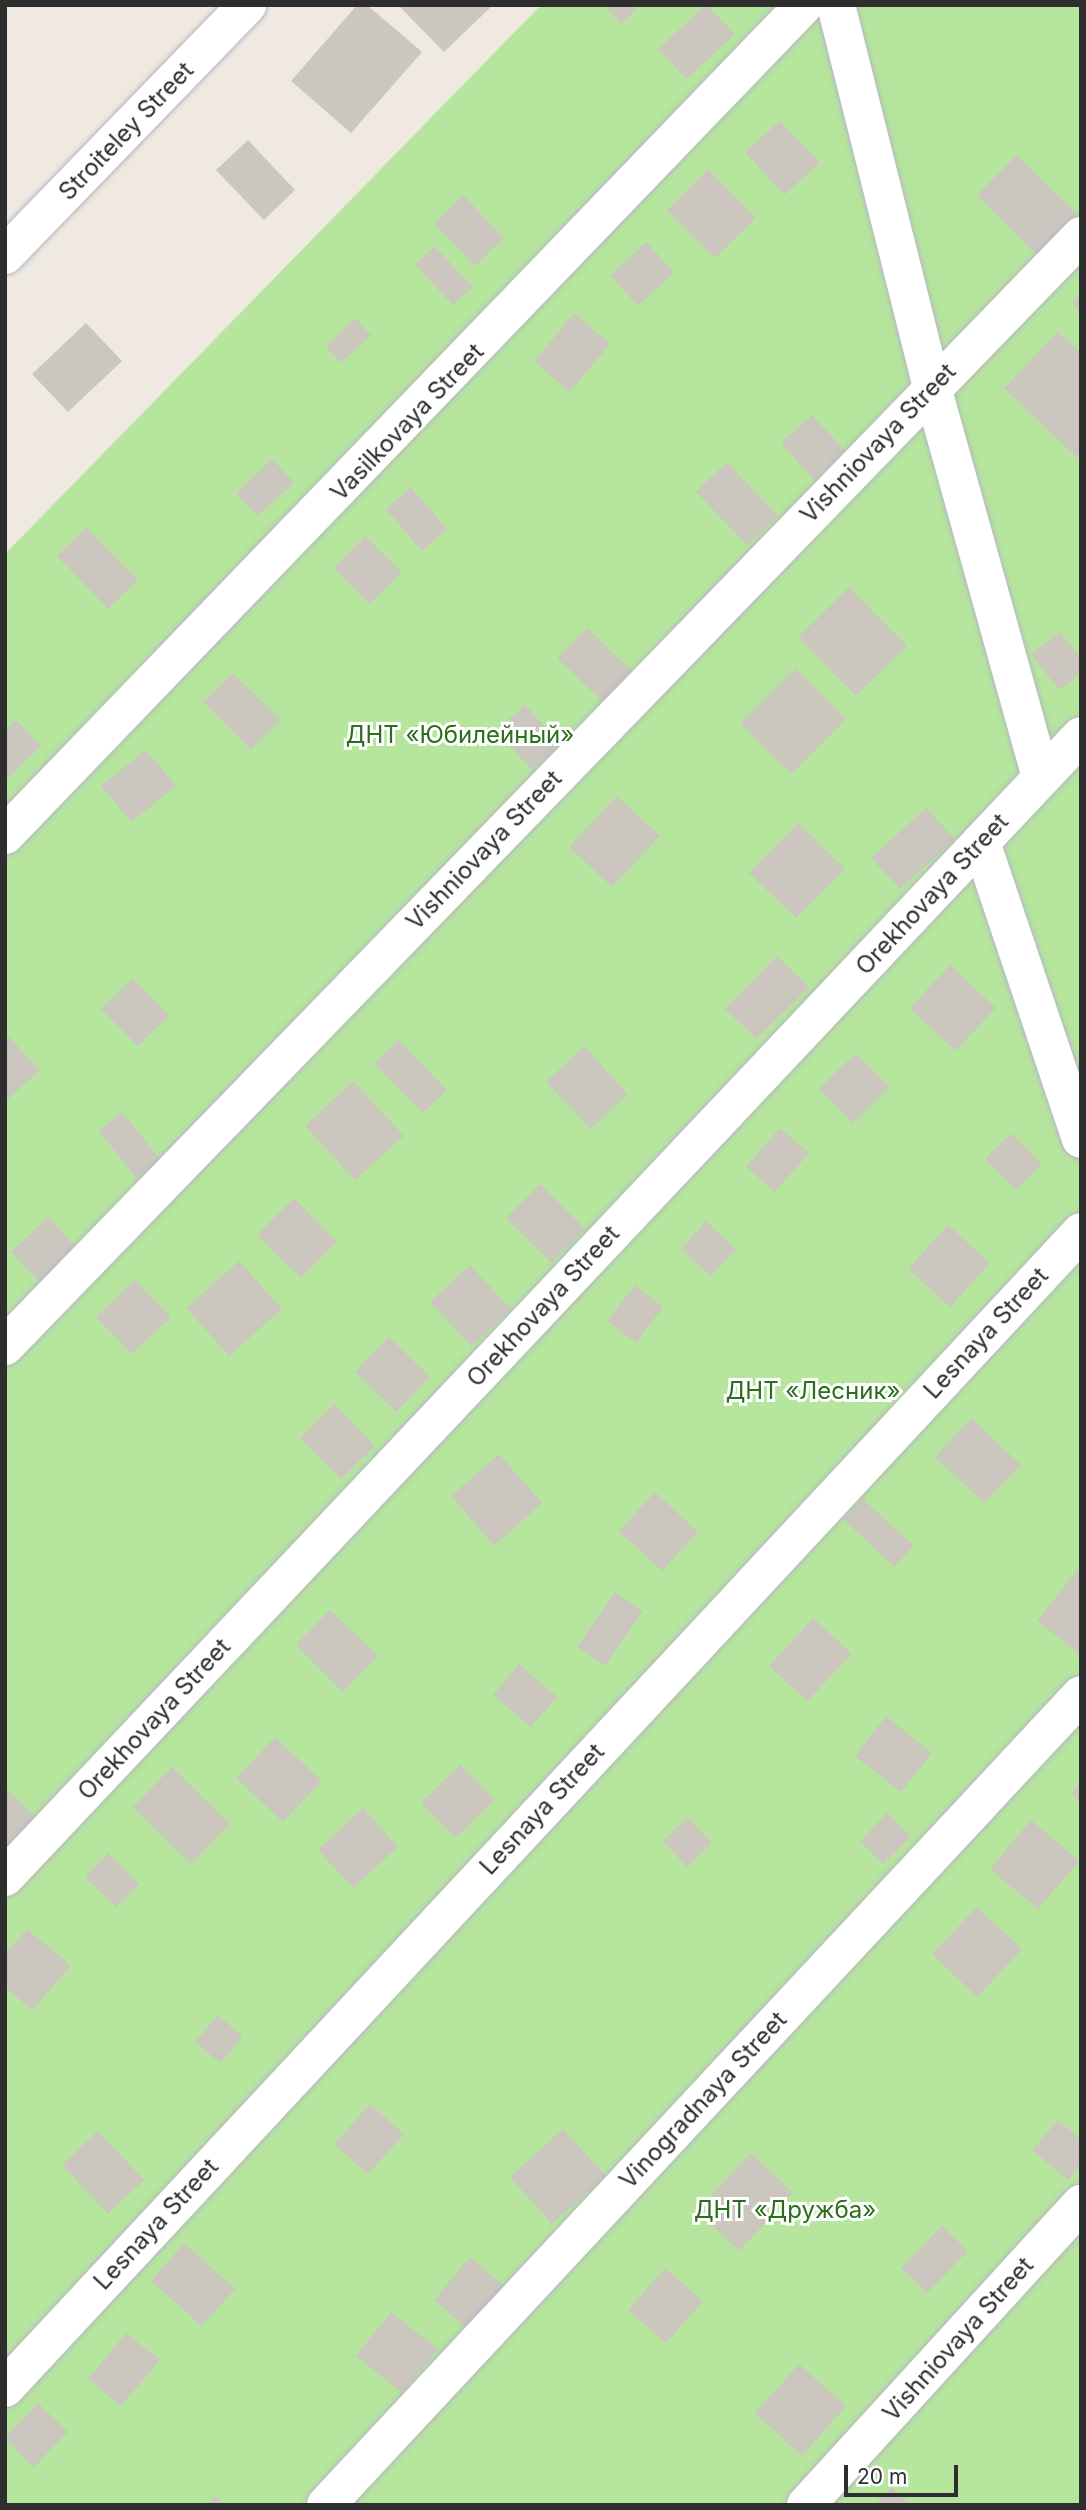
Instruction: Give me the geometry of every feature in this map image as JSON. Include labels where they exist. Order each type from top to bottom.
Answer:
[{"type":"street","name":"Stroiteley Street","points":[[5,256],[247,5]]},
{"type":"street","name":"Vasilkovaya Street","points":[[5,835],[804,5]]},
{"type":"street","points":[[836,5],[932,387],[1041,778]]},
{"type":"street","name":"Vishniovaya Street","points":[[5,1346],[1081,236]]},
{"type":"street","name":"Orekhovaya Street","points":[[5,1877],[1081,736]]},
{"type":"street","points":[[981,842],[1081,1139]]},
{"type":"street","name":"Lesnaya Street","points":[[5,2388],[1081,1232]]},
{"type":"street","name":"Vinogradnaya Street","points":[[326,2505],[1081,1695]]},
{"type":"street","name":"Vishniovaya Street","points":[[806,2505],[1081,2204]]},
{"type":"green space","points":[[541,5],[1081,5],[1081,2505],[5,2505],[5,554]]},
{"type":"building","points":[[357,5],[367,5],[422,52],[351,133],[291,81]]},
{"type":"building","points":[[398,5],[493,5],[444,52]]},
{"type":"building","points":[[604,5],[632,5],[636,10],[621,24]]},
{"type":"building","points":[[706,5],[735,34],[687,79],[658,49]]},
{"type":"building","points":[[780,121],[820,163],[784,195],[745,152]]},
{"type":"building","points":[[248,140],[295,190],[264,220],[216,170]]},
{"type":"building","points":[[1017,155],[1077,214],[1037,255],[977,195]]},
{"type":"building","points":[[708,169],[756,218],[715,258],[667,210]]},
{"type":"building","points":[[463,195],[504,238],[475,266],[434,224]]},
{"type":"building","points":[[646,242],[674,272],[638,306],[610,276]]},
{"type":"building","points":[[434,246],[473,287],[453,305],[415,265]]},
{"type":"building","points":[[1081,294],[1081,312],[1072,303]]},
{"type":"building","points":[[574,313],[610,344],[570,392],[534,362]]},
{"type":"building","points":[[355,318],[371,335],[341,363],[326,347]]},
{"type":"building","points":[[86,323],[122,361],[68,412],[32,374]]},
{"type":"building","points":[[1058,332],[1081,353],[1081,451],[1076,457],[1004,388]]},
{"type":"building","points":[[812,415],[846,452],[814,480],[781,443]]},
{"type":"building","points":[[272,459],[294,482],[258,516],[236,493]]},
{"type":"building","points":[[727,462],[778,516],[747,545],[696,492]]},
{"type":"building","points":[[411,487],[447,529],[422,551],[386,509]]},
{"type":"building","points":[[86,527],[138,580],[108,609],[57,556]]},
{"type":"building","points":[[365,536],[402,572],[370,604],[333,568]]},
{"type":"building","points":[[849,587],[907,646],[856,696],[798,637]]},
{"type":"building","points":[[587,628],[631,670],[602,701],[557,658]]},
{"type":"building","points":[[1060,632],[1081,658],[1081,673],[1059,690],[1031,654]]},
{"type":"building","points":[[795,668],[846,719],[791,774],[740,723]]},
{"type":"building","points":[[233,673],[281,720],[251,750],[203,702]]},
{"type":"building","points":[[525,705],[561,744],[532,770],[496,731]]},
{"type":"building","points":[[16,720],[41,746],[5,781],[5,730]]},
{"type":"building","points":[[146,750],[176,786],[131,822],[101,786]]},
{"type":"building","points":[[617,796],[660,836],[612,887],[569,847]]},
{"type":"building","points":[[926,808],[955,839],[900,889],[871,858]]},
{"type":"building","points":[[798,823],[845,869],[796,918],[749,873]]},
{"type":"building","points":[[777,956],[809,987],[757,1039],[725,1009]]},
{"type":"building","points":[[950,965],[996,1008],[955,1051],[910,1008]]},
{"type":"building","points":[[133,978],[169,1016],[138,1046],[101,1009]]},
{"type":"building","points":[[5,1033],[40,1070],[5,1102]]},
{"type":"building","points":[[399,1040],[447,1090],[423,1113],[374,1063]]},
{"type":"building","points":[[584,1046],[628,1094],[591,1129],[546,1082]]},
{"type":"building","points":[[856,1053],[890,1087],[853,1124],[819,1089]]},
{"type":"building","points":[[353,1081],[404,1136],[355,1180],[305,1126]]},
{"type":"building","points":[[122,1112],[160,1159],[136,1178],[99,1131]]},
{"type":"building","points":[[780,1128],[809,1153],[775,1192],[746,1167]]},
{"type":"building","points":[[1011,1133],[1042,1164],[1016,1190],[985,1159]]},
{"type":"building","points":[[540,1184],[585,1229],[551,1263],[506,1218]]},
{"type":"building","points":[[294,1198],[337,1242],[301,1278],[257,1235]]},
{"type":"building","points":[[48,1217],[80,1250],[43,1285],[11,1252]]},
{"type":"building","points":[[706,1221],[736,1249],[711,1276],[681,1249]]},
{"type":"building","points":[[948,1225],[990,1263],[950,1307],[908,1269]]},
{"type":"building","points":[[239,1261],[282,1309],[229,1356],[186,1308]]},
{"type":"building","points":[[470,1265],[511,1309],[471,1346],[430,1302]]},
{"type":"building","points":[[135,1280],[171,1317],[132,1354],[96,1317]]},
{"type":"building","points":[[635,1285],[663,1307],[636,1343],[607,1321]]},
{"type":"building","points":[[389,1337],[430,1377],[396,1412],[355,1372]]},
{"type":"building","points":[[334,1404],[375,1446],[341,1479],[300,1438]]},
{"type":"building","points":[[971,1418],[1021,1465],[984,1503],[935,1457]]},
{"type":"building","points":[[499,1454],[542,1503],[494,1546],[451,1496]]},
{"type":"building","points":[[655,1492],[698,1532],[662,1571],[619,1531]]},
{"type":"building","points":[[863,1499],[914,1546],[894,1567],[843,1519]]},
{"type":"building","points":[[1077,1570],[1081,1573],[1081,1655],[1037,1621]]},
{"type":"building","points":[[615,1592],[643,1611],[605,1666],[577,1647]]},
{"type":"building","points":[[330,1610],[378,1656],[343,1692],[296,1645]]},
{"type":"building","points":[[813,1618],[852,1654],[807,1701],[769,1666]]},
{"type":"building","points":[[519,1664],[557,1697],[531,1727],[493,1695]]},
{"type":"building","points":[[886,1716],[932,1753],[901,1792],[855,1756]]},
{"type":"building","points":[[275,1737],[322,1781],[283,1822],[236,1778]]},
{"type":"building","points":[[460,1765],[495,1800],[455,1838],[421,1803]]},
{"type":"building","points":[[172,1767],[230,1824],[191,1864],[133,1807]]},
{"type":"building","points":[[1081,1783],[1081,1802],[1071,1793]]},
{"type":"building","points":[[5,1788],[35,1817],[5,1848]]},
{"type":"building","points":[[363,1808],[398,1847],[353,1888],[318,1850]]},
{"type":"building","points":[[887,1813],[911,1837],[883,1864],[860,1841]]},
{"type":"building","points":[[688,1817],[712,1843],[687,1867],[663,1841]]},
{"type":"building","points":[[1031,1820],[1079,1861],[1038,1909],[990,1869]]},
{"type":"building","points":[[108,1853],[139,1884],[116,1907],[85,1877]]},
{"type":"building","points":[[977,1907],[1022,1949],[977,1997],[932,1954]]},
{"type":"building","points":[[27,1929],[71,1966],[32,2010],[5,1987],[5,1954]]},
{"type":"building","points":[[218,2015],[243,2037],[220,2063],[195,2042]]},
{"type":"building","points":[[370,2104],[404,2134],[368,2174],[334,2144]]},
{"type":"building","points":[[1058,2120],[1081,2140],[1081,2165],[1068,2180],[1032,2150]]},
{"type":"building","points":[[563,2129],[606,2176],[552,2224],[510,2177]]},
{"type":"building","points":[[98,2131],[144,2180],[108,2214],[62,2165]]},
{"type":"building","points":[[751,2153],[793,2193],[739,2251],[696,2211]]},
{"type":"building","points":[[942,2226],[968,2251],[927,2293],[901,2268]]},
{"type":"building","points":[[184,2243],[235,2289],[202,2326],[151,2281]]},
{"type":"building","points":[[470,2257],[506,2288],[469,2330],[434,2300]]},
{"type":"building","points":[[665,2268],[703,2301],[666,2343],[628,2310]]},
{"type":"building","points":[[391,2312],[438,2349],[402,2393],[356,2356]]},
{"type":"building","points":[[126,2333],[160,2360],[121,2406],[88,2379]]},
{"type":"building","points":[[799,2364],[846,2406],[802,2456],[755,2413]]},
{"type":"building","points":[[38,2403],[68,2432],[33,2468],[5,2437]]},
{"type":"building","points":[[892,2487],[910,2505],[875,2505]]},
{"type":"building","points":[[216,2496],[224,2505],[206,2505]]},
{"type":"park label","name":"ДНТ «Юбилейный»","points":[[460,735]]},
{"type":"park label","name":"ДНТ «Лесник»","points":[[813,1391]]},
{"type":"park label","name":"ДНТ «Дружба»","points":[[785,2210]]}]
